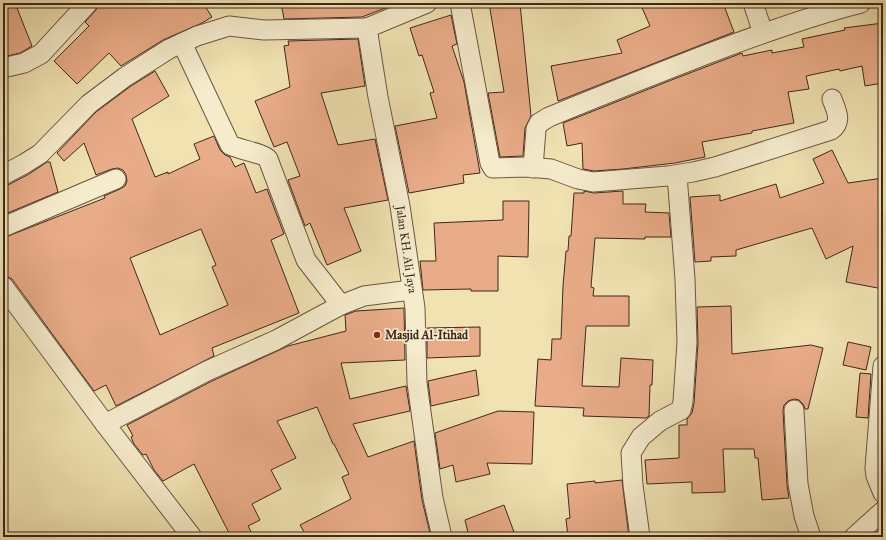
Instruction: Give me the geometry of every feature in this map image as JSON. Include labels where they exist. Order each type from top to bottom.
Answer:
[{"type":"street","points":[[3,68],[24,63],[41,54],[88,3]]},
{"type":"street","points":[[3,175],[40,154],[89,104],[125,77],[151,59],[212,30],[229,26],[268,30],[367,28],[395,9],[427,3]]},
{"type":"street","points":[[460,3],[490,164],[494,168],[551,169],[578,179],[593,182],[677,175],[693,172],[729,163],[831,130],[838,123],[838,116],[832,99]]},
{"type":"street","points":[[753,3],[763,33]]},
{"type":"street","points":[[534,168],[536,129],[538,123],[639,80],[763,33],[861,3]]},
{"type":"street","name":"Jalan KH. Ali Jaya","points":[[367,28],[378,97],[400,206],[411,290],[415,308],[418,383],[433,498],[442,537]]},
{"type":"street","points":[[182,43],[230,145],[265,156],[268,159],[306,260],[341,304]]},
{"type":"street","points":[[640,537],[633,485],[631,454],[642,437],[660,420],[681,410],[683,402],[687,355],[686,311],[677,175]]},
{"type":"street","points":[[3,227],[116,179]]},
{"type":"street","points":[[3,286],[105,424],[192,537]]},
{"type":"street","points":[[105,424],[207,371],[276,340],[341,304],[364,296],[411,290]]},
{"type":"street","points":[[883,366],[875,468],[876,476],[883,493]]},
{"type":"street","points":[[794,410],[798,484],[804,516],[811,537]]},
{"type":"street","points":[[854,537],[883,512]]},
{"type":"building","points":[[3,3],[15,3],[32,46],[20,53],[3,57]]},
{"type":"building","points":[[99,3],[203,3],[212,17],[163,40],[121,66],[109,53],[77,84],[54,61],[89,26],[85,22],[96,10]]},
{"type":"building","points":[[281,3],[393,3],[393,5],[362,17],[284,19]]},
{"type":"building","points":[[489,3],[520,3],[531,116],[525,128],[523,156],[500,157],[488,93],[504,92]]},
{"type":"building","points":[[640,3],[723,3],[734,32],[558,101],[551,66],[622,53],[617,40],[650,26]]},
{"type":"building","points":[[451,15],[457,44],[452,46],[464,82],[480,173],[463,175],[464,183],[409,193],[395,126],[437,118],[430,93],[434,92],[422,55],[419,56],[410,28]]},
{"type":"building","points":[[883,23],[883,83],[865,86],[862,66],[806,76],[809,89],[788,92],[794,123],[752,131],[752,133],[702,142],[705,157],[675,163],[623,169],[594,171],[583,169],[582,143],[567,146],[563,123],[674,79],[742,53],[743,56],[772,50],[772,53],[804,47],[802,39],[845,30],[844,28]]},
{"type":"building","points":[[358,39],[365,86],[321,93],[338,145],[375,139],[388,200],[344,208],[361,251],[327,265],[310,223],[305,226],[288,180],[300,176],[287,142],[274,147],[255,101],[290,87],[284,46],[289,45],[288,41]]},
{"type":"building","points":[[155,71],[169,96],[132,119],[155,177],[168,172],[168,174],[200,159],[194,144],[214,136],[220,150],[225,155],[230,157],[235,167],[244,163],[256,193],[267,189],[284,234],[271,240],[299,313],[212,348],[214,356],[116,406],[106,385],[94,391],[12,279],[6,276],[3,269],[3,238],[105,198],[104,196],[125,186],[127,181],[126,175],[123,170],[118,168],[96,175],[84,143],[64,161],[57,153],[96,112],[131,86]],"holes":[[[201,229],[216,265],[212,267],[228,305],[160,335],[130,258]]]},
{"type":"building","points":[[832,150],[848,183],[883,178],[883,289],[846,282],[853,246],[826,259],[812,228],[736,250],[736,256],[711,257],[711,261],[695,262],[690,197],[720,195],[720,201],[776,184],[780,198],[824,183],[813,159]]},
{"type":"building","points":[[47,162],[50,162],[58,192],[3,215],[3,186],[29,174]]},
{"type":"building","points":[[584,191],[594,193],[623,191],[623,204],[646,204],[645,212],[669,213],[671,237],[645,237],[645,239],[595,238],[591,287],[594,288],[593,296],[629,296],[629,326],[586,326],[582,386],[619,387],[621,358],[653,360],[652,385],[650,385],[649,416],[646,418],[583,416],[584,408],[535,406],[538,359],[551,360],[552,339],[561,339],[566,251],[568,251],[569,236],[571,236],[574,193],[584,193]]},
{"type":"building","points":[[503,201],[529,201],[528,257],[498,256],[498,291],[471,291],[471,289],[423,290],[420,261],[436,261],[434,223],[503,220]]},
{"type":"building","points":[[731,306],[732,354],[811,345],[823,348],[808,409],[805,409],[799,400],[794,399],[788,401],[784,405],[783,411],[789,498],[762,500],[758,458],[755,458],[754,449],[723,449],[725,492],[692,493],[692,482],[647,484],[645,460],[679,458],[679,425],[687,425],[687,419],[692,413],[698,343],[697,307]]},
{"type":"building","points":[[404,308],[405,360],[341,363],[350,399],[406,386],[410,411],[353,424],[368,457],[414,441],[422,500],[431,537],[307,537],[300,525],[351,499],[342,477],[349,474],[333,444],[317,407],[277,421],[296,458],[271,470],[281,489],[252,504],[260,520],[248,526],[254,537],[231,537],[194,464],[163,481],[154,470],[146,454],[143,455],[134,444],[131,437],[133,436],[127,425],[212,381],[288,346],[346,331],[345,315],[356,311]]},
{"type":"building","points":[[480,327],[480,356],[427,358],[427,328]]},
{"type":"building","points":[[848,342],[871,347],[866,370],[843,365]]},
{"type":"building","points":[[476,370],[479,395],[431,406],[428,381]]},
{"type":"building","points":[[860,373],[871,374],[868,418],[856,417]]},
{"type":"building","points":[[498,411],[534,412],[532,464],[487,463],[490,474],[456,482],[453,465],[440,469],[435,433]]},
{"type":"building","points":[[622,480],[629,537],[568,537],[566,519],[570,518],[567,484]]},
{"type":"building","points":[[504,505],[514,532],[514,537],[469,537],[465,520]]},
{"type":"place","name":"Masjid Al-Itihad","points":[[377,335]]}]
